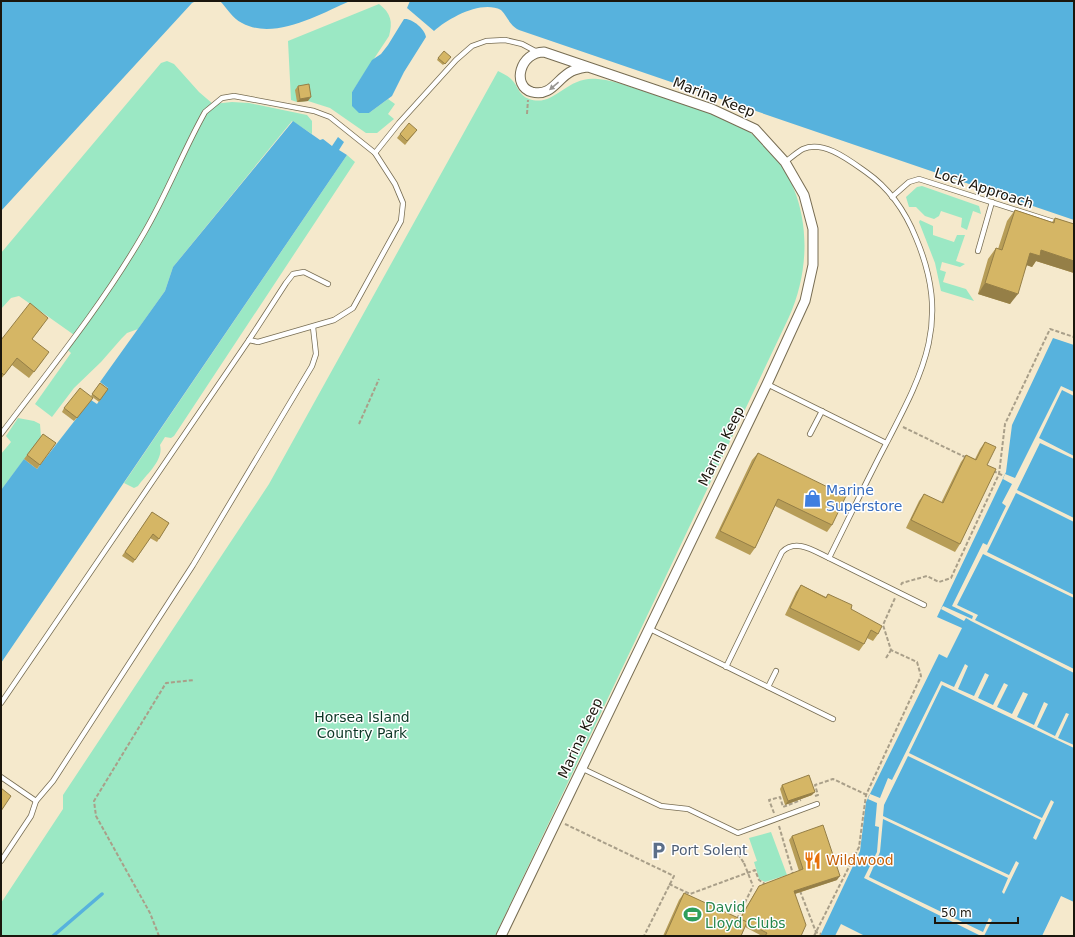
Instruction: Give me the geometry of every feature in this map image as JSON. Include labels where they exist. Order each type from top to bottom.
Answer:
[{"type":"street","name":"Marina Keep","points":[[501,936],[648,628],[767,384],[805,301],[813,265],[813,230],[804,195],[786,162],[755,129],[712,109],[544,52],[537,52]]},
{"type":"street","points":[[537,52],[533,54],[522,67],[520,78],[523,86],[531,92],[548,91],[572,70],[587,67]]},
{"type":"lane","points":[[375,153],[399,123],[456,60],[472,46],[486,41],[505,40],[522,44],[537,52]]},
{"type":"lane","points":[[1,434],[87,321],[131,255],[145,232],[194,132],[211,105],[222,98],[234,96],[314,112],[330,117],[375,153],[395,184],[403,203],[401,221],[352,308],[334,320],[313,327],[258,342],[249,340]]},
{"type":"lane","points":[[786,162],[803,149],[815,146],[839,154],[867,173],[892,197],[906,217],[920,248],[931,284],[933,314],[932,336],[920,375],[897,424],[829,558]]},
{"type":"lane","name":"Lock Approach","points":[[892,197],[909,182],[919,179],[1059,224]]},
{"type":"lane","points":[[978,251],[992,202]]},
{"type":"lane","points":[[1,703],[293,274],[304,272],[328,284]]},
{"type":"lane","points":[[1,861],[31,816],[36,801],[53,781],[193,565],[312,366],[316,354],[313,327]]},
{"type":"lane","points":[[767,384],[886,444]]},
{"type":"lane","points":[[810,434],[822,411]]},
{"type":"lane","points":[[726,667],[782,552],[792,546],[803,546],[924,605]]},
{"type":"lane","points":[[648,628],[833,719]]},
{"type":"lane","points":[[768,687],[776,672]]},
{"type":"lane","points":[[582,768],[661,806],[688,810],[738,833],[818,804]]},
{"type":"lane","points":[[1,777],[36,801]]},
{"type":"path","points":[[527,114],[528,99],[531,92]]},
{"type":"path","points":[[814,936],[859,847],[866,795],[921,676],[917,662],[891,650],[883,625],[902,583],[927,576],[939,582],[951,578],[999,474],[1005,424],[1050,329],[1074,337]]},
{"type":"path","points":[[359,424],[379,379]]},
{"type":"path","points":[[897,424],[972,460]]},
{"type":"path","points":[[992,470],[1004,476]]},
{"type":"path","points":[[886,658],[891,650]]},
{"type":"path","points":[[159,936],[150,913],[96,816],[94,801],[166,683],[194,680]]},
{"type":"path","points":[[811,797],[818,794],[815,785],[833,779],[869,796]]},
{"type":"path","points":[[786,877],[793,874],[777,818],[769,800],[780,797],[783,807],[804,799]]},
{"type":"path","points":[[557,820],[674,876],[644,936]]},
{"type":"path","points":[[738,854],[744,863],[753,886],[737,919],[738,920]]},
{"type":"path","points":[[669,884],[690,894],[755,870],[759,880],[765,884],[772,881]]},
{"type":"path","points":[[799,889],[816,932],[821,934]]},
{"type":"green space","points":[[379,4],[383,7],[390,18],[391,26],[389,36],[352,92],[369,113],[388,99],[395,104],[388,114],[394,119],[377,133],[366,133],[330,108],[308,101],[297,102],[291,100],[288,41]]},
{"type":"green space","points":[[167,61],[174,64],[199,92],[213,104],[232,102],[249,103],[307,115],[312,121],[312,134],[292,121],[173,267],[165,291],[138,329],[127,333],[122,338],[101,362],[74,388],[52,417],[35,404],[71,353],[68,350],[77,337],[19,296],[11,298],[1,309],[1,253],[161,63]]},
{"type":"green space","name":"Horsea Island Country Park","points":[[498,71],[511,79],[525,97],[538,101],[554,96],[577,82],[587,79],[598,79],[622,84],[715,114],[733,122],[758,138],[777,159],[791,182],[800,208],[804,235],[804,263],[798,290],[789,317],[495,936],[1,936],[1,903],[63,809],[63,795],[269,484]]},
{"type":"green space","points":[[347,155],[355,162],[174,436],[171,438],[165,437],[160,445],[160,456],[154,467],[138,486],[134,488],[124,483]]},
{"type":"green space","points":[[922,186],[979,206],[981,214],[973,211],[967,230],[961,227],[962,218],[941,211],[939,216],[934,219],[925,216],[916,207],[909,207],[906,197],[917,187]]},
{"type":"green space","points":[[920,220],[933,226],[933,235],[954,242],[957,235],[965,235],[956,261],[965,264],[960,267],[942,262],[940,270],[946,272],[943,282],[966,289],[974,301],[941,291],[935,263],[919,222]]},
{"type":"green space","points":[[18,418],[34,421],[40,424],[41,437],[1,490],[1,454],[11,442],[6,436]]},
{"type":"green space","points":[[771,832],[787,875],[765,882],[759,879],[754,862],[757,861],[749,838]]},
{"type":"water","points":[[1,1],[196,1],[192,3],[1,211]]},
{"type":"water","points":[[220,1],[350,1],[297,24],[268,29],[255,28],[238,21]]},
{"type":"water","points":[[410,1],[1074,1],[1074,220],[519,30],[511,23],[501,10],[493,7],[484,7],[466,12],[448,21],[434,31],[407,8]]},
{"type":"water","points":[[404,19],[411,20],[418,25],[426,37],[404,72],[392,96],[369,113],[359,113],[352,106],[352,92],[372,60],[381,54]]},
{"type":"water","points":[[293,121],[320,140],[323,139],[332,146],[338,137],[344,142],[339,150],[347,155],[1,663],[1,490],[24,459],[37,469],[90,401],[91,400],[97,404],[108,388],[100,382],[165,291],[173,267]]},
{"type":"water","points":[[1053,338],[1074,345],[1074,902],[1061,896],[1042,936],[820,936],[860,851],[866,802],[939,654],[947,658],[962,628],[937,617],[1006,472],[1012,425]]},
{"type":"pier","points":[[1061,386],[1074,392],[1074,396],[1062,390],[1039,438],[1074,456],[1074,459],[1040,443],[1017,490],[1074,518],[1074,522],[1016,493],[987,552],[1074,595],[1074,598],[983,554],[957,605],[978,615],[975,620],[1074,669],[1074,673],[966,618],[964,621],[941,609],[943,606],[972,619],[973,616],[952,606],[983,543],[987,545],[1006,506],[1002,503],[1012,484],[1003,479],[1005,474],[1015,478]]},
{"type":"pier","points":[[965,664],[968,666],[958,689],[974,696],[985,673],[989,675],[978,698],[993,705],[1004,683],[1008,685],[997,707],[1012,714],[1023,692],[1028,694],[1017,717],[1034,725],[1044,702],[1048,704],[1037,727],[1055,736],[1066,713],[1069,714],[1058,738],[1074,745],[1074,748],[942,685],[909,753],[1042,818],[1051,800],[1054,802],[1036,840],[1033,838],[1041,820],[908,756],[884,805],[883,816],[1009,875],[1016,861],[1019,863],[1004,894],[1002,892],[1008,878],[883,819],[880,852],[869,877],[983,932],[989,918],[992,920],[984,936],[981,936],[864,878],[877,852],[879,827],[875,826],[877,803],[868,799],[870,794],[880,798],[888,778],[892,780],[941,681],[954,687]]},
{"type":"pier","points":[[841,924],[865,936],[835,936]]},
{"type":"building","points":[[444,51],[451,57],[445,64],[438,58]]},
{"type":"building","points":[[309,84],[311,97],[300,99],[298,86]]},
{"type":"building","points":[[409,123],[417,130],[407,141],[400,134]]},
{"type":"building","points":[[1015,210],[1054,223],[1055,218],[1074,224],[1074,261],[1041,250],[1040,256],[1030,253],[1018,294],[985,283],[996,248],[1002,250]]},
{"type":"building","points":[[30,303],[48,318],[32,339],[49,352],[34,372],[17,358],[4,375],[1,372],[1,340]]},
{"type":"building","points":[[100,383],[108,389],[100,400],[92,394]]},
{"type":"building","points":[[80,388],[93,398],[77,418],[64,408]]},
{"type":"building","points":[[43,434],[56,443],[40,465],[27,455]]},
{"type":"building","points":[[985,442],[996,447],[987,465],[996,469],[960,544],[911,520],[924,494],[943,503],[966,455],[976,460]]},
{"type":"building","points":[[758,453],[846,496],[832,525],[778,499],[755,548],[720,531]]},
{"type":"building","points":[[152,512],[169,523],[159,539],[153,534],[135,560],[125,552]]},
{"type":"building","points":[[801,585],[826,598],[828,594],[852,605],[851,609],[882,626],[878,634],[871,630],[864,644],[790,608]]},
{"type":"building","points":[[809,775],[815,792],[788,801],[782,785]]},
{"type":"building","points":[[1,788],[11,796],[1,811]]},
{"type":"building","points":[[823,825],[840,876],[794,891],[806,925],[801,936],[765,936],[767,933],[740,919],[759,886],[803,869],[792,836]]},
{"type":"building","name":"David Lloyd Clubs","points":[[684,893],[747,922],[741,936],[665,936]]},
{"type":"waterway","points":[[53,936],[102,894]]},
{"type":"place","name":"Marine Superstore","points":[[813,498]]},
{"type":"place","name":"Port Solent","points":[[658,850]]},
{"type":"place","name":"Wildwood","points":[[813,860]]},
{"type":"place","name":"David Lloyd Clubs","points":[[692,915]]}]
